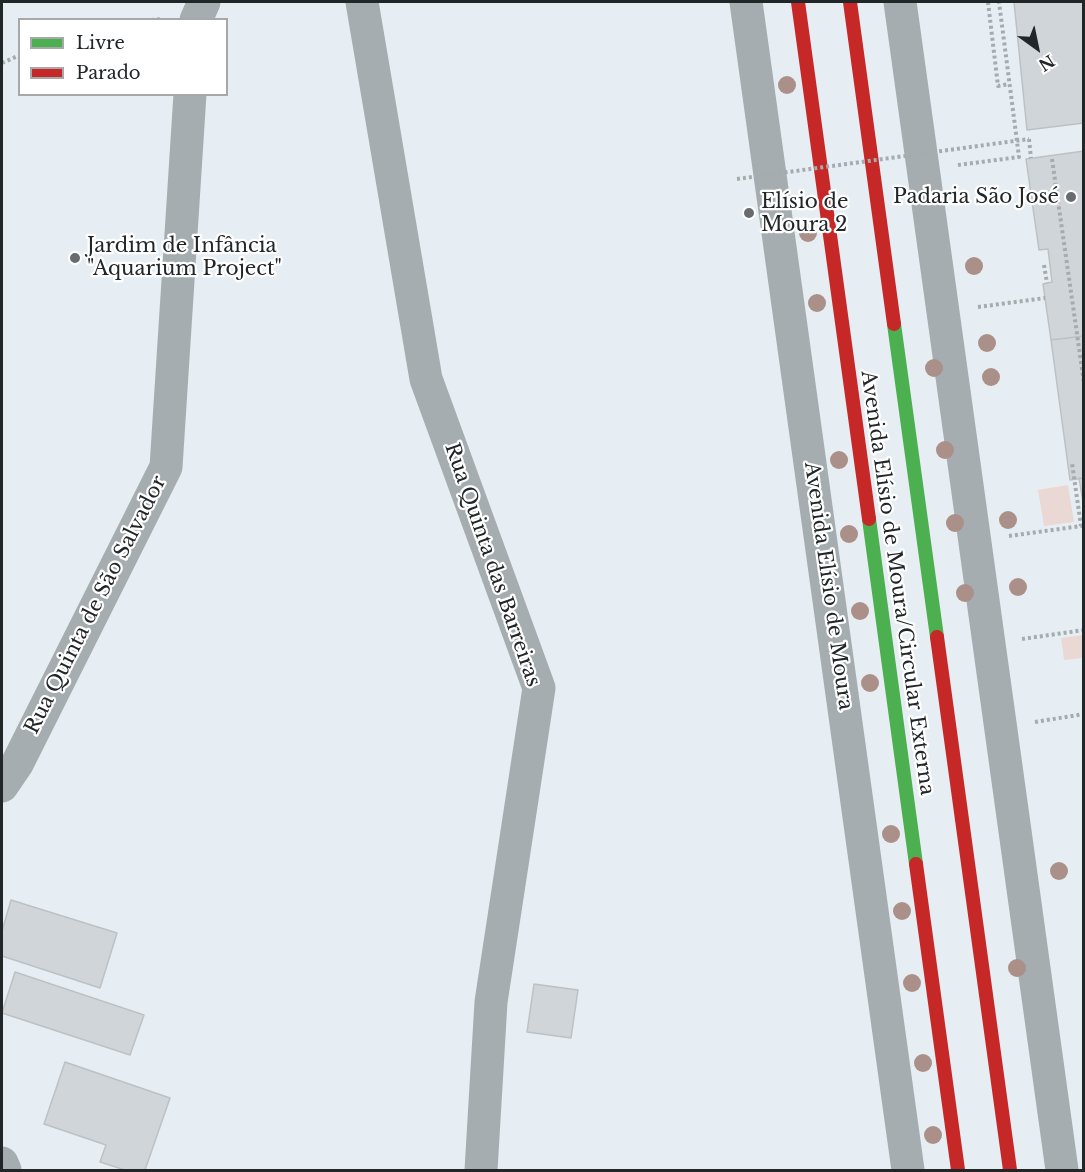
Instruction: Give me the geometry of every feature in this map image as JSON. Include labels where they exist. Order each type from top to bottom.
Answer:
[{"type":"highway","name":"Avenida Elísio de Moura/Circular Externa","points":[[798,2],[958,1170]]},
{"type":"highway","name":"Avenida Elísio de Moura/Circular Externa","points":[[850,2],[1010,1170]]},
{"type":"street","points":[[189,2],[194,18]]},
{"type":"street","points":[[196,18],[204,2]]},
{"type":"street","name":"Rua Quinta das Barreiras","points":[[362,2],[426,379],[539,688],[491,1002],[481,1170]]},
{"type":"street","name":"Avenida Elísio de Moura","points":[[746,2],[908,1170]]},
{"type":"street","points":[[900,2],[1062,1170]]},
{"type":"street","name":"Rua Quinta de São Salvador","points":[[2,786],[17,764],[166,467],[190,96]]},
{"type":"street","points":[[2,1163],[5,1170]]},
{"type":"path","points":[[988,2],[998,86],[1009,84]]},
{"type":"path","points":[[925,170],[1019,157],[999,2]]},
{"type":"path","points":[[2,63],[18,56]]},
{"type":"path","points":[[737,178],[1029,140],[1031,158]]},
{"type":"path","points":[[1052,159],[1083,383]]},
{"type":"path","points":[[1044,265],[1047,283]]},
{"type":"path","points":[[944,312],[1045,298]]},
{"type":"path","points":[[1048,531],[1081,526],[1072,463]]},
{"type":"path","points":[[990,643],[1083,630]]},
{"type":"path","points":[[1001,727],[1083,714]]},
{"type":"shaded area","points":[[1068,485],[1074,522],[1044,526],[1038,490]]},
{"type":"shaded area","points":[[1083,635],[1083,658],[1064,660],[1061,638]]},
{"type":"building","points":[[1014,2],[1084,2],[1084,123],[1027,130]]},
{"type":"building","points":[[1084,151],[1084,336],[1051,340],[1043,284],[1052,282],[1048,249],[1039,250],[1026,159]]},
{"type":"building","points":[[1084,336],[1084,478],[1070,480],[1051,340]]},
{"type":"building","points":[[1079,478],[1084,478],[1084,508]]},
{"type":"building","points":[[11,900],[117,933],[100,988],[2,956],[2,931]]},
{"type":"building","points":[[15,972],[144,1015],[130,1055],[2,1013]]},
{"type":"building","points":[[534,984],[578,990],[571,1038],[527,1032]]},
{"type":"building","points":[[65,1062],[170,1098],[145,1170],[125,1170],[100,1162],[106,1145],[44,1124]]},
{"type":"traffic: fast","points":[[894,324],[937,637]]},
{"type":"traffic: fast","points":[[869,519],[916,864]]},
{"type":"traffic: jam","points":[[798,2],[869,519]]},
{"type":"traffic: jam","points":[[850,2],[894,324]]},
{"type":"traffic: jam","points":[[937,637],[1010,1170]]},
{"type":"traffic: jam","points":[[916,864],[958,1170]]},
{"type":"place","name":"Padaria São José","points":[[1071,197]]},
{"type":"place","name":"Elísio de Moura 2","points":[[749,213]]},
{"type":"place","name":"Jardim de Infância \"Aquarium Project\"","points":[[75,258]]}]
